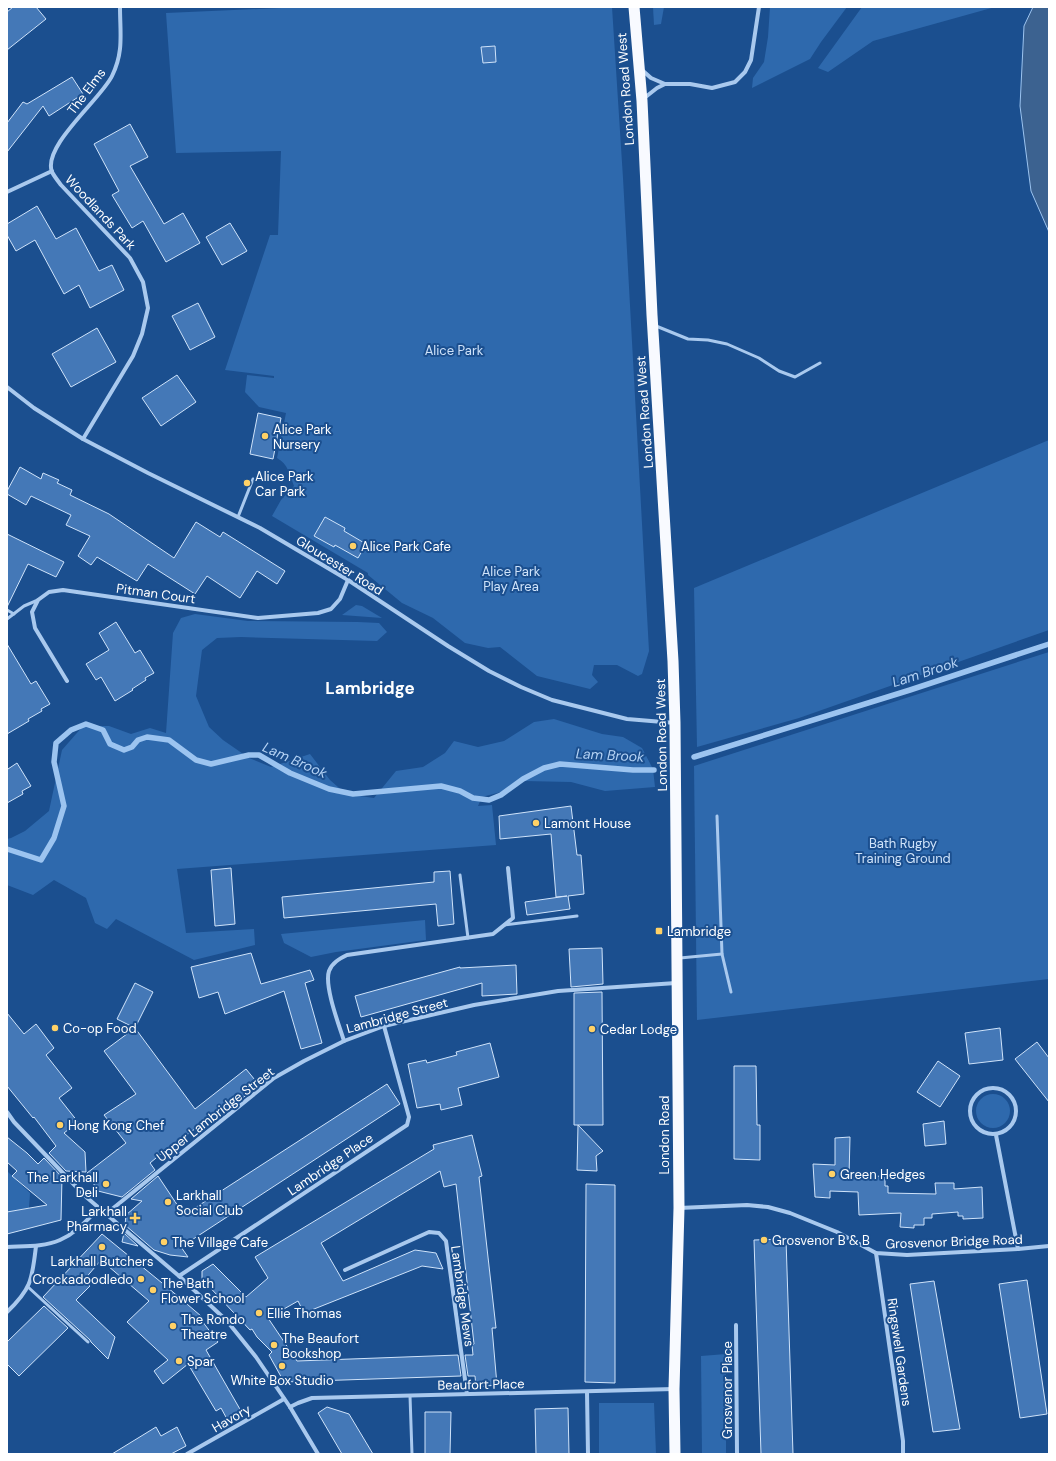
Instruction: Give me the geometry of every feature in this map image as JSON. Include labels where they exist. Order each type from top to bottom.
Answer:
[{"type":"highway","name":"London Road West","points":[[634,7],[642,101],[652,325],[673,661],[676,816]]},
{"type":"highway","name":"London Road","points":[[675,1454],[674,1389],[679,1208],[676,983],[676,816]]},
{"type":"street","name":"The Elms","points":[[63,137],[112,77],[121,52],[120,7]]},
{"type":"street","points":[[639,67],[651,78],[664,84],[690,84],[712,88],[735,82],[745,72],[751,60],[759,7]]},
{"type":"street","points":[[642,101],[649,93],[664,84]]},
{"type":"street","name":"Woodlands Park","points":[[63,137],[52,156],[52,171],[61,185],[130,258],[143,282],[148,308],[142,334],[133,356],[83,439]]},
{"type":"street","name":"Woodlands Park","points":[[7,192],[52,171]]},
{"type":"street","name":"Gloucester Road","points":[[7,388],[34,408],[83,439],[260,528],[348,580],[448,646],[489,671],[552,700],[627,719],[644,719],[675,723]]},
{"type":"street","name":"Pitman Court","points":[[38,600],[50,592],[63,590],[258,618],[318,613],[331,609],[340,598],[348,580]]},
{"type":"street","points":[[38,600],[32,612],[35,628],[67,681]]},
{"type":"street","points":[[504,925],[513,918],[508,868]]},
{"type":"street","name":"Lambridge Street","points":[[504,925],[493,934],[347,955],[335,961],[329,970],[327,982],[344,1041],[384,1026],[474,1005],[558,991],[676,983]]},
{"type":"street","name":"Lambridge Place","points":[[178,1276],[406,1125],[409,1117],[384,1026]]},
{"type":"street","name":"Upper Lambridge Street","points":[[106,1214],[274,1078],[344,1041]]},
{"type":"street","points":[[988,1088],[1003,1090],[1009,1094],[1016,1107],[1014,1122],[1009,1128],[996,1135],[981,1132],[970,1119],[969,1111],[975,1096],[988,1088]]},
{"type":"street","points":[[7,1112],[19,1127],[85,1196],[178,1276],[227,1321],[256,1357],[290,1407],[318,1454]]},
{"type":"street","points":[[996,1135],[1018,1249]]},
{"type":"street","name":"Grosvenor Bridge Road","points":[[679,1208],[747,1205],[768,1207],[790,1213],[837,1232],[876,1253],[907,1255],[1049,1246]]},
{"type":"street","points":[[7,1247],[36,1246],[60,1240],[80,1227],[99,1208]]},
{"type":"street","name":"Lambridge Mews","points":[[345,1270],[429,1232],[439,1233],[446,1241],[467,1394]]},
{"type":"street","points":[[7,1312],[18,1301],[28,1287],[33,1272],[36,1246]]},
{"type":"street","name":"Ringswell Gardens","points":[[876,1253],[903,1441],[903,1454]]},
{"type":"street","name":"Grosvenor Place","points":[[736,1325],[737,1454]]},
{"type":"street","name":"Beaufort Place","points":[[290,1407],[298,1402],[312,1398],[674,1389]]},
{"type":"street","points":[[587,1392],[588,1454]]},
{"type":"street","name":"Havory","points":[[187,1454],[284,1399]]},
{"type":"lane","points":[[652,325],[688,339],[708,340],[726,344],[759,358],[779,371],[795,377],[820,363]]},
{"type":"lane","points":[[238,517],[253,479]]},
{"type":"lane","points":[[7,619],[24,606],[38,600]]},
{"type":"lane","points":[[7,610],[14,614]]},
{"type":"lane","points":[[717,816],[722,954],[731,992]]},
{"type":"lane","points":[[460,875],[468,938]]},
{"type":"lane","points":[[504,925],[577,916]]},
{"type":"lane","points":[[676,958],[722,954]]},
{"type":"lane","points":[[28,1287],[88,1342]]},
{"type":"lane","points":[[410,1396],[412,1454]]},
{"type":"green space","name":"Alice Park","points":[[303,7],[612,7],[649,651],[642,674],[638,676],[617,665],[594,665],[592,675],[598,682],[590,689],[537,676],[500,647],[488,648],[465,643],[433,618],[402,603],[368,575],[368,573],[272,516],[281,500],[294,486],[284,463],[277,458],[286,413],[259,407],[245,392],[247,375],[274,378],[274,376],[225,370],[270,235],[278,235],[281,151],[176,153],[166,13]]},
{"type":"green space","points":[[653,7],[664,7],[661,24],[654,25]]},
{"type":"green space","points":[[770,7],[847,7],[810,59],[752,88],[753,78],[764,62],[768,37]]},
{"type":"green space","points":[[862,7],[995,7],[873,41],[828,72],[818,68]]},
{"type":"green space","points":[[1049,440],[1049,630],[799,718],[697,747],[694,588]]},
{"type":"green space","points":[[356,605],[362,606],[382,618],[342,615]]},
{"type":"green space","points":[[195,614],[248,621],[379,623],[387,632],[377,641],[241,637],[217,638],[202,650],[196,696],[209,727],[223,740],[249,758],[271,767],[310,754],[330,780],[346,794],[374,798],[396,771],[423,767],[445,753],[454,741],[478,747],[504,741],[534,722],[554,719],[602,734],[623,737],[642,748],[653,769],[655,787],[605,791],[571,782],[524,781],[501,792],[482,797],[478,806],[492,805],[496,845],[177,869],[186,933],[254,929],[255,945],[194,960],[116,919],[107,929],[95,923],[86,898],[54,880],[33,895],[7,885],[7,839],[25,831],[49,811],[62,750],[83,726],[109,726],[131,734],[150,728],[166,733],[173,633],[181,618]]},
{"type":"green space","name":"Bath Rugby Training Ground","points":[[1049,652],[1049,979],[697,1020],[694,766]]},
{"type":"green space","points":[[425,920],[426,940],[336,952],[311,957],[284,943],[281,934]]},
{"type":"green space","points":[[990,1094],[996,1094],[1005,1099],[1009,1105],[1009,1117],[1005,1123],[996,1128],[990,1128],[981,1123],[976,1114],[976,1108],[981,1099]]},
{"type":"green space","points":[[7,1171],[30,1193],[29,1208],[7,1212]]},
{"type":"green space","points":[[726,1354],[726,1454],[702,1454],[701,1356]]},
{"type":"green space","points":[[599,1403],[654,1403],[656,1454],[599,1454]]},
{"type":"shaded area","points":[[1033,7],[1049,7],[1049,232],[1031,191],[1020,106],[1024,26]]},
{"type":"building","points":[[13,7],[36,7],[46,19],[7,50],[7,12]]},
{"type":"building","points":[[495,46],[496,62],[483,63],[481,47]]},
{"type":"building","points":[[72,77],[83,94],[49,116],[43,106],[7,152],[7,123],[23,102],[27,104]]},
{"type":"building","points":[[130,124],[148,157],[130,166],[164,224],[183,213],[200,243],[166,262],[143,221],[132,228],[112,195],[119,191],[94,144]]},
{"type":"building","points":[[37,206],[56,239],[76,228],[99,271],[112,265],[124,290],[90,308],[79,285],[64,294],[35,240],[16,251],[7,235],[7,224]]},
{"type":"building","points":[[230,223],[247,251],[222,265],[206,237]]},
{"type":"building","points":[[198,303],[215,337],[190,350],[172,316]]},
{"type":"building","points":[[97,328],[116,362],[71,387],[52,354]]},
{"type":"building","points":[[177,375],[196,402],[161,426],[142,398]]},
{"type":"building","name":"Alice Park Nursery","points":[[258,413],[281,418],[273,459],[250,454]]},
{"type":"building","points":[[20,467],[41,479],[43,473],[59,480],[57,483],[72,490],[70,495],[109,514],[174,558],[196,522],[220,537],[223,532],[285,571],[277,584],[257,571],[240,598],[207,576],[195,594],[148,564],[137,581],[97,557],[91,565],[78,556],[90,536],[66,525],[71,515],[31,496],[26,505],[7,494],[7,491]]},
{"type":"building","points":[[325,517],[345,528],[344,531],[366,544],[358,558],[335,545],[334,547],[314,536]]},
{"type":"building","points":[[7,534],[64,562],[56,577],[28,564],[7,607]]},
{"type":"building","points":[[116,622],[135,653],[140,650],[154,673],[145,678],[146,680],[132,689],[133,690],[115,701],[101,677],[96,680],[86,664],[109,650],[99,633]]},
{"type":"building","points":[[7,644],[31,684],[36,681],[50,704],[41,709],[42,711],[28,719],[29,721],[7,734]]},
{"type":"building","points":[[17,763],[31,786],[22,791],[23,794],[7,803],[7,768],[8,769]]},
{"type":"building","points":[[571,806],[577,855],[581,855],[584,894],[568,896],[570,909],[527,915],[525,902],[567,896],[556,897],[551,834],[500,839],[499,816]]},
{"type":"building","points":[[231,868],[235,924],[215,926],[211,870]]},
{"type":"building","points":[[450,871],[454,924],[438,926],[436,904],[284,918],[282,897],[434,882],[434,872]]},
{"type":"building","points":[[602,948],[603,984],[571,987],[569,949]]},
{"type":"building","points":[[251,953],[261,984],[310,970],[314,980],[305,983],[322,1043],[301,1049],[284,991],[225,1014],[218,992],[199,998],[191,967]]},
{"type":"building","points":[[516,965],[517,994],[482,996],[482,983],[361,1017],[355,996],[460,967]]},
{"type":"building","points":[[135,983],[153,992],[135,1028],[117,1019]]},
{"type":"building","points":[[602,992],[603,1125],[574,1125],[574,993]]},
{"type":"building","points":[[7,1013],[24,1034],[36,1024],[54,1048],[46,1055],[72,1088],[59,1098],[78,1122],[64,1133],[85,1152],[86,1172],[66,1171],[49,1153],[56,1146],[34,1117],[33,1118],[7,1086]]},
{"type":"building","points":[[135,1028],[195,1109],[246,1069],[259,1085],[221,1115],[218,1112],[162,1153],[150,1163],[155,1170],[122,1197],[98,1191],[87,1173],[126,1143],[104,1115],[136,1094],[104,1051]]},
{"type":"building","points":[[1000,1028],[1003,1060],[969,1064],[965,1033]]},
{"type":"building","points":[[1037,1042],[1049,1058],[1049,1102],[1015,1059]]},
{"type":"building","points":[[490,1043],[499,1077],[458,1088],[462,1105],[441,1110],[440,1104],[417,1108],[408,1064],[426,1060],[427,1063],[457,1055],[456,1052]]},
{"type":"building","points":[[938,1061],[960,1076],[940,1107],[917,1092]]},
{"type":"building","points":[[734,1066],[756,1066],[757,1125],[760,1125],[760,1160],[734,1159]]},
{"type":"building","points":[[387,1084],[400,1104],[181,1247],[188,1257],[170,1255],[154,1250],[125,1225],[126,1215],[142,1201],[131,1199],[158,1176],[184,1215]]},
{"type":"building","points":[[944,1121],[946,1144],[925,1146],[923,1124]]},
{"type":"building","points":[[578,1125],[603,1151],[596,1156],[597,1171],[577,1170]]},
{"type":"building","points":[[472,1135],[482,1176],[479,1177],[496,1328],[492,1328],[497,1385],[476,1387],[475,1376],[468,1376],[465,1355],[473,1355],[472,1345],[474,1344],[456,1184],[444,1187],[440,1171],[321,1243],[343,1281],[415,1250],[436,1253],[443,1269],[422,1266],[304,1313],[298,1301],[268,1318],[297,1361],[458,1355],[461,1376],[284,1382],[269,1355],[272,1352],[257,1337],[252,1329],[250,1330],[202,1279],[202,1271],[213,1264],[246,1297],[268,1278],[255,1257],[434,1149],[433,1145]]},
{"type":"building","points":[[7,1137],[38,1164],[44,1158],[62,1177],[61,1220],[7,1234],[7,1212],[47,1205],[12,1176],[17,1171],[7,1162]]},
{"type":"building","points":[[850,1137],[849,1177],[885,1176],[885,1186],[888,1186],[888,1193],[936,1194],[935,1183],[954,1183],[954,1189],[982,1187],[983,1218],[963,1219],[963,1216],[958,1216],[958,1212],[932,1214],[932,1218],[924,1218],[924,1225],[914,1225],[914,1228],[900,1227],[901,1213],[859,1215],[858,1192],[830,1191],[830,1198],[815,1197],[813,1164],[835,1165],[835,1138]]},
{"type":"building","points":[[586,1184],[615,1185],[615,1383],[585,1382]]},
{"type":"building","points":[[124,1233],[138,1246],[122,1242]]},
{"type":"building","points":[[102,1234],[201,1316],[199,1317],[218,1342],[206,1350],[241,1411],[227,1419],[221,1408],[216,1411],[188,1364],[163,1384],[154,1371],[168,1360],[127,1322],[149,1301],[101,1260],[84,1280],[90,1286],[76,1300],[115,1337],[108,1359],[90,1340],[43,1297]]},
{"type":"building","points":[[786,1239],[793,1454],[761,1454],[754,1240]]},
{"type":"building","points":[[1027,1280],[1047,1414],[1020,1418],[999,1284]]},
{"type":"building","points":[[934,1281],[960,1429],[933,1432],[910,1284]]},
{"type":"building","points":[[44,1306],[68,1328],[19,1376],[7,1364],[7,1342]]},
{"type":"building","points":[[327,1407],[349,1414],[373,1454],[342,1454],[318,1413]]},
{"type":"building","points":[[568,1408],[569,1454],[536,1454],[535,1409]]},
{"type":"building","points":[[425,1412],[451,1412],[450,1454],[425,1454]]},
{"type":"building","points":[[156,1427],[161,1436],[177,1427],[186,1446],[171,1454],[112,1454]]},
{"type":"waterway","name":"Lam Brook","points":[[694,757],[910,690],[1049,644]]},
{"type":"waterway","name":"Lam Brook","points":[[7,849],[41,860],[54,838],[64,806],[54,762],[56,743],[71,730],[86,724],[103,730],[110,744],[124,750],[132,747],[138,740],[147,737],[169,740],[196,760],[211,764],[249,755],[259,755],[290,773],[329,789],[353,794],[441,786],[460,791],[473,798],[489,800],[501,795],[523,779],[544,768],[560,764],[633,770],[654,770]]},
{"type":"place","name":"Alice Park Nursery","points":[[265,436]]},
{"type":"place","name":"Alice Park Car Park","points":[[247,483]]},
{"type":"place","name":"Alice Park Cafe","points":[[353,546]]},
{"type":"place","name":"Lamont House","points":[[536,823]]},
{"type":"place","name":"Lambridge","points":[[659,931]]},
{"type":"place","name":"Co-op Food","points":[[55,1028]]},
{"type":"place","name":"Cedar Lodge","points":[[592,1029]]},
{"type":"place","name":"Hong Kong Chef","points":[[60,1125]]},
{"type":"place","name":"Green Hedges","points":[[832,1174]]},
{"type":"place","name":"The Larkhall Deli","points":[[106,1184]]},
{"type":"place","name":"Larkhall Social Club","points":[[168,1202]]},
{"type":"place","name":"Larkhall Pharmacy","points":[[135,1218]]},
{"type":"place","name":"Grosvenor B & B","points":[[764,1240]]},
{"type":"place","name":"The Village Cafe","points":[[164,1242]]},
{"type":"place","name":"Larkhall Butchers","points":[[102,1247]]},
{"type":"place","name":"Crockadoodledo","points":[[141,1279]]},
{"type":"place","name":"The Bath Flower School","points":[[153,1290]]},
{"type":"place","name":"Ellie Thomas","points":[[259,1313]]},
{"type":"place","name":"The Rondo Theatre","points":[[173,1326]]},
{"type":"place","name":"The Beaufort Bookshop","points":[[274,1345]]},
{"type":"place","name":"Spar","points":[[179,1361]]},
{"type":"place","name":"White Box Studio","points":[[282,1366]]},
{"type":"district","name":"Lambridge","points":[[370,688]]},
{"type":"park label","name":"Alice Park Play Area","points":[[511,578]]}]
